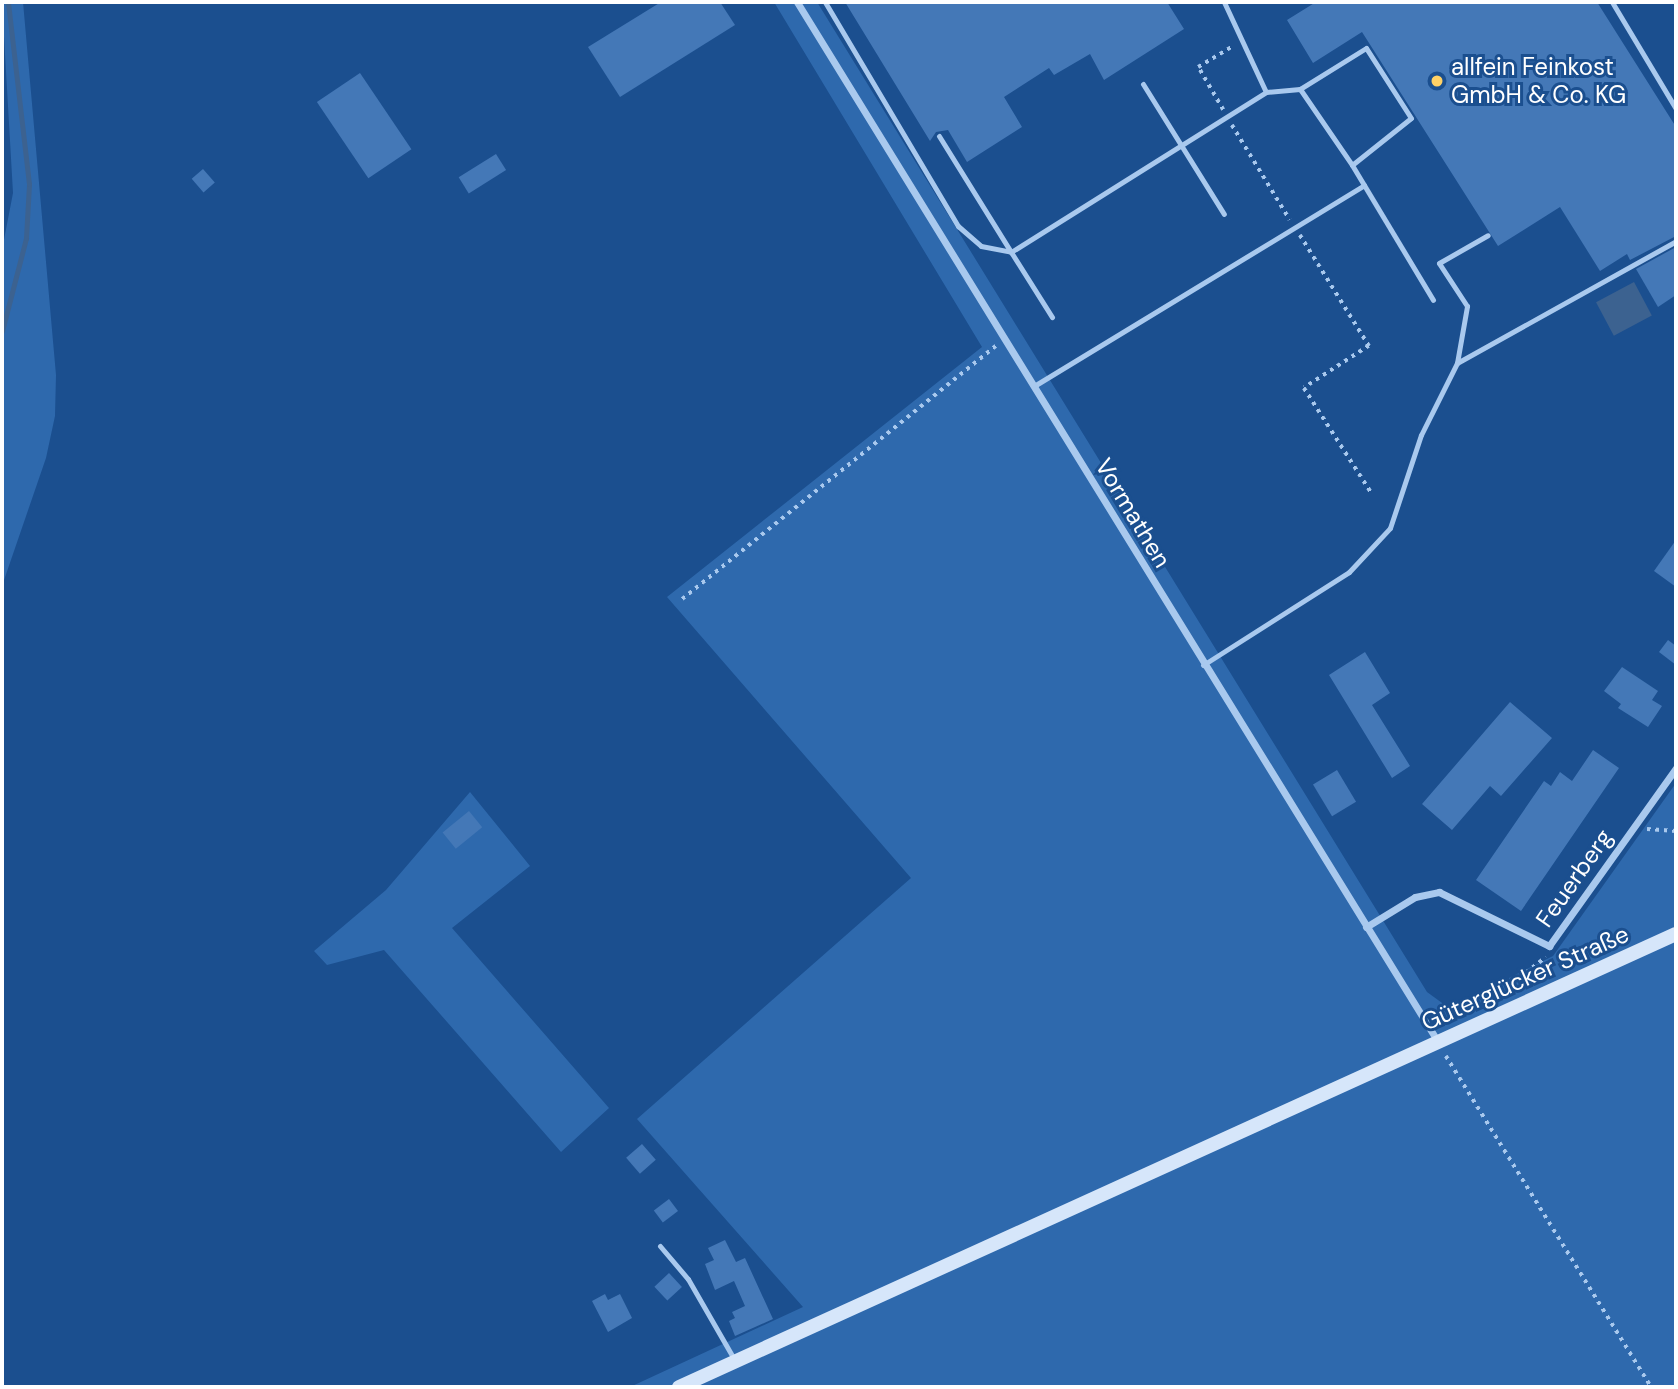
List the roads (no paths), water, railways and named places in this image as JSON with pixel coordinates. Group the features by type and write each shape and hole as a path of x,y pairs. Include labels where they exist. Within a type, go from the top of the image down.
{"street":[{"name":"Vormathen","path":"797,2 1438,1043"},
{"name":"Feuerberg","path":"1366,927 1415,897 1439,892 1549,946 1676,768"},
{"name":"Güterglücker Straße","path":"736,1362 1676,934"},
{"path":"679,1387 736,1362"}],"lane":[{"path":"825,2 958,226 981,246 1011,251 1266,92 1300,89 1366,48 1411,118 1352,164"},
{"path":"1224,2 1266,92"},
{"path":"1612,2 1676,108"},
{"path":"1143,84 1224,214"},
{"path":"1300,89 1352,164 1433,300"},
{"path":"939,135 1052,317"},
{"path":"1034,386 1364,185"},
{"path":"1203,665 1349,572 1390,528 1420,435 1457,363 1467,306 1439,263 1488,235"},
{"path":"1457,363 1676,241"},
{"path":"660,1245 688,1279 736,1362"}],"waterway":[{"path":"2,331 26,238 29,184 8,2"}],"place":[{"name":"allfein Feinkost GmbH & Co. KG","path":"1437,81"}]}
